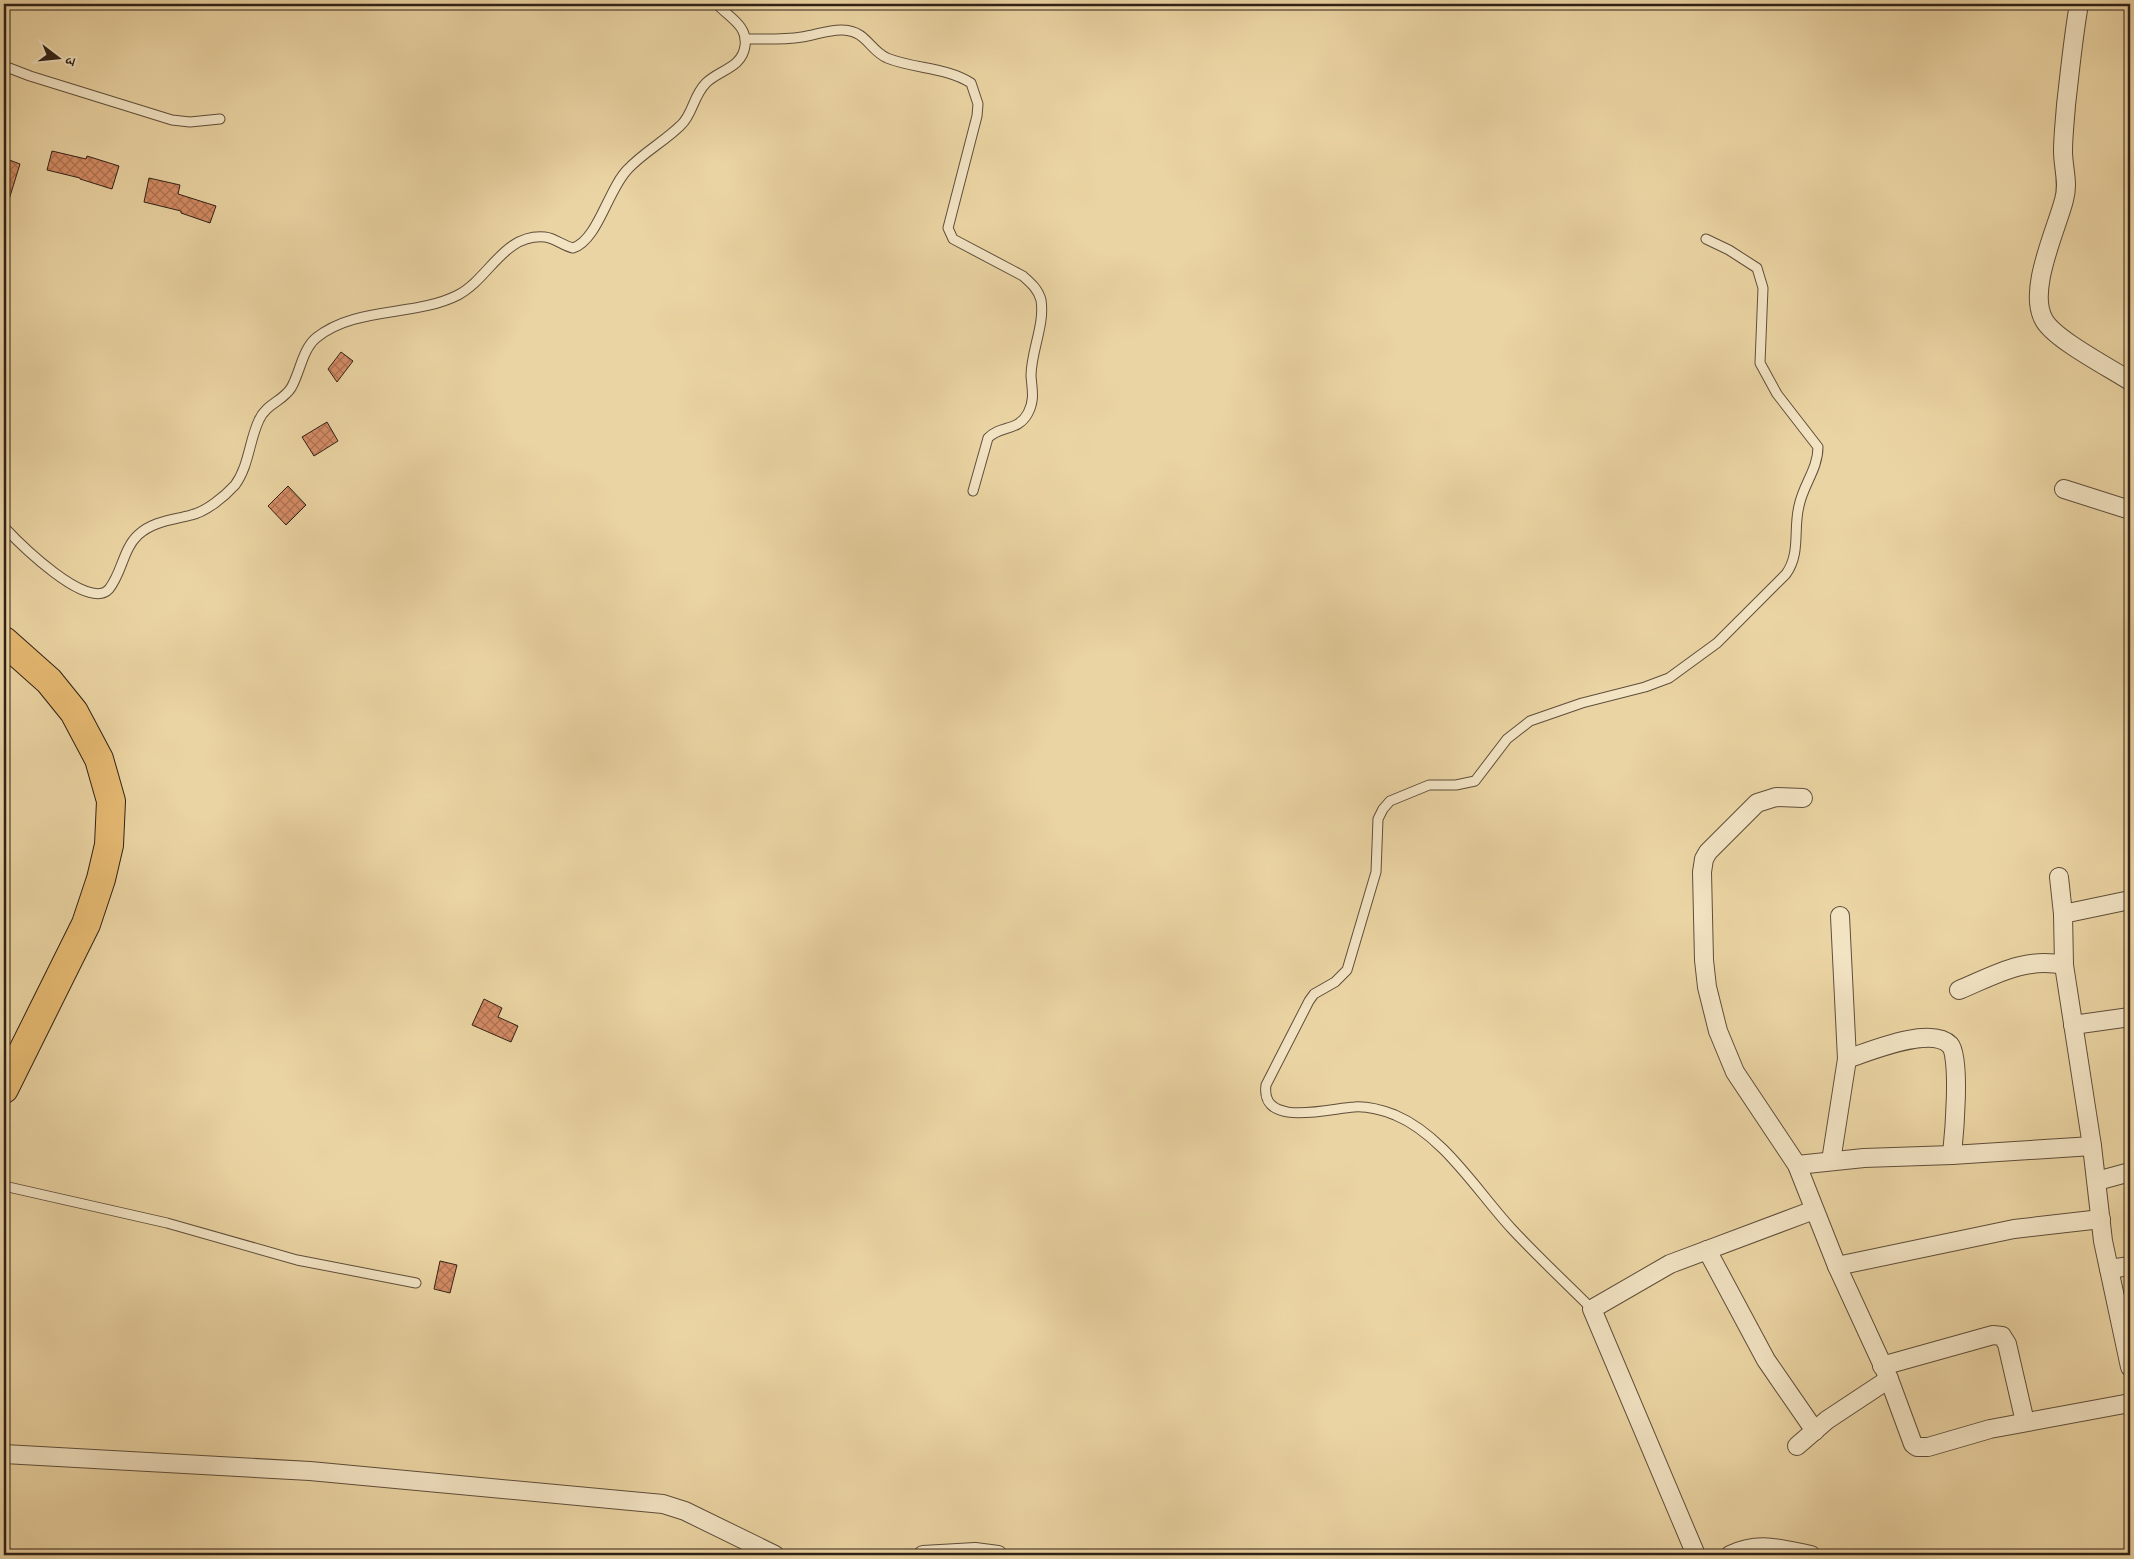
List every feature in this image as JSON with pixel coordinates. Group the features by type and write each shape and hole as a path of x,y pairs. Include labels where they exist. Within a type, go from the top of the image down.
{"highway":[{"path":"4,641 49,681 74,712 99,759 111,801 109,845 101,879 86,924 4,1089"}],"street":[{"path":"2079,4 2070,59 2063,151 2067,183 2065,198 2043,271 2039,290 2039,306 2044,321 2057,335 2130,381"},
{"path":"2064,489 2130,510"},
{"path":"1803,798 1776,797 1757,803 1708,852 1704,859 1702,872 1704,960 1707,987 1718,1032 1735,1072 1797,1165 1837,1266 1886,1373 1910,1439 1918,1447 1928,1447 1990,1428 2130,1403"},
{"path":"2059,877 2063,914 2064,965 2109,1269 2130,1367"},
{"path":"2063,914 2130,900"},
{"path":"1831,1161 1847,1059 1840,916"},
{"path":"1959,990 2013,966 2047,962 2064,965"},
{"path":"2073,1024 2130,1018"},
{"path":"1847,1059 1910,1038 1935,1038 1944,1040 1951,1045 1954,1053 1956,1094 1952,1155"},
{"path":"1797,1165 1831,1161 2092,1146"},
{"path":"2096,1181 2130,1172"},
{"path":"1696,1555 1592,1309 1670,1264 1814,1210"},
{"path":"1837,1266 2014,1229 2101,1219"},
{"path":"1707,1250 1766,1360 1815,1431"},
{"path":"2109,1269 2130,1266"},
{"path":"1797,1446 1886,1373 1993,1335 2002,1336 2007,1344 2025,1422"},
{"path":"4,1454 310,1471 663,1504 685,1511 775,1555"},
{"path":"1730,1555 1740,1550 1761,1546 1811,1555"},
{"path":"923,1555 975,1552 998,1555"}],"lane":[{"path":"4,527 19,543 79,589 96,595 103,593 112,584 129,548 139,534 165,520 199,512 227,493 236,484 245,466 259,420 271,404 290,390 307,350 314,339 326,330 354,320 445,301 472,286 503,252 530,238 538,236 552,238 573,248 582,243 598,222 620,177 640,158 681,126 688,117 698,92 714,76 729,69 739,61 744,53 745,39 740,26 717,4"},
{"path":"745,39 801,37 843,30 856,32 865,37 874,49 885,57 953,75 970,83 978,104 977,116 948,228 953,239 1028,280 1038,292 1041,302 1041,318 1032,365 1033,401 1028,413 1019,424 993,432 988,438 973,491"},
{"path":"4,66 30,76 172,120 190,122 220,119"},
{"path":"1592,1309 1512,1230 1445,1152 1406,1121 1384,1111 1367,1107 1297,1114 1281,1110 1272,1105 1267,1100 1265,1093 1266,1085 1303,1010 1314,994 1335,982 1347,970 1376,872 1378,819 1390,801 1429,786 1456,785 1475,780 1502,745 1530,720 1582,703 1645,687 1669,678 1717,643 1786,574 1791,566 1796,546 1798,506 1805,485 1815,468 1818,447 1777,394 1760,363 1763,288 1757,268 1729,250 1706,239"},
{"path":"4,1186 167,1223 297,1260 416,1283"}],"building":[{"path":"52,151 86,159 87,156 119,166 112,189 80,178 47,170"},
{"path":"4,158 20,164 7,206 4,206"},
{"path":"149,178 180,185 178,194 216,206 210,223 181,213 181,211 144,202"},
{"path":"341,352 353,361 337,382 328,369"},
{"path":"327,422 338,441 314,456 302,437"},
{"path":"288,486 306,505 286,525 268,506"},
{"path":"484,999 502,1008 498,1017 518,1026 511,1042 472,1025"},
{"path":"440,1261 457,1265 450,1293 434,1289"}]}
